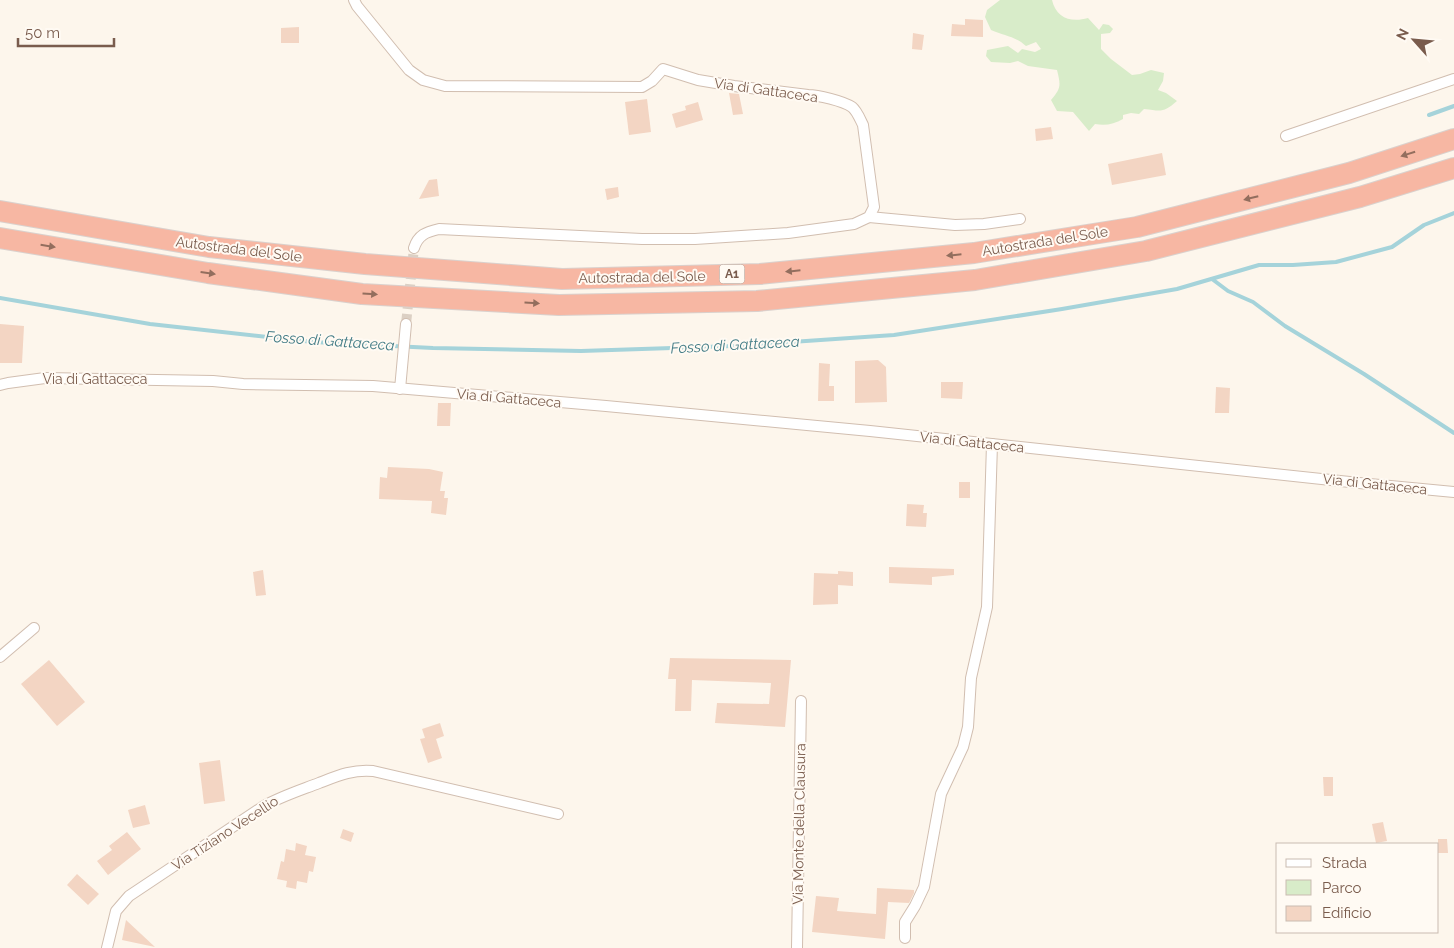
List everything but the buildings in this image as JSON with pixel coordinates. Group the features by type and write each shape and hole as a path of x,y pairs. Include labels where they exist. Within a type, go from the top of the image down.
{"highway":[{"name":"Autostrada del Sole","path":"0,211 209,247 365,264 562,279 760,274 974,253 1137,227 1349,173 1454,139"},
{"name":"Autostrada del Sole","path":"0,238 208,273 362,294 559,305 756,301 975,280 1146,251 1360,197 1454,168"}],"street":[{"name":"Via di Gattaceca","path":"354,0 409,70 423,80 445,86 642,87 652,81 662,69 698,80 818,95 852,107 863,125 874,207 869,217"},
{"path":"1286,136 1454,79"},
{"path":"414,248 422,234 439,229 642,239 695,239 788,233 854,224 869,217 955,225 984,224 1020,219"},
{"path":"400,389 406,324"},
{"name":"Via di Gattaceca","path":"0,385 45,378 373,386 616,406 1454,492"},
{"path":"906,938 905,922 924,887 941,794 963,747 968,726 971,678 987,607 992,444"},
{"path":"0,657 34,628"},
{"name":"Via Monte della Clausura","path":"797,948 801,701"},
{"name":"Via Tiziano Vecellio","path":"107,948 116,911 129,896 264,806 288,794 344,774 362,770 373,771 558,814"}],"green space":[{"path":"1000,0 1052,0 1057,11 1065,18 1076,20 1088,18 1099,30 1103,24 1109,25 1113,29 1110,33 1101,34 1101,49 1132,75 1151,70 1164,73 1163,81 1158,90 1177,101 1162,110 1144,109 1139,114 1123,115 1123,119 1113,123 1095,124 1089,131 1073,112 1057,111 1051,100 1059,86 1057,70 1028,66 1018,61 1010,63 991,62 986,56 987,50 1008,46 1018,53 1022,49 1035,52 1041,49 1036,42 1026,46 1014,38 991,30 985,17 987,10"}],"waterway":[{"path":"1429,115 1454,106"},
{"name":"Fosso di Gattaceca","path":"0,298 150,324 313,342 433,348 581,351 733,346 894,335 1177,289 1259,265 1336,262 1392,247 1424,225 1454,213"},
{"path":"1212,279 1228,291 1253,302 1285,326 1364,374 1454,433"}],"tunnel":[{"path":"406,324 414,248"}]}
